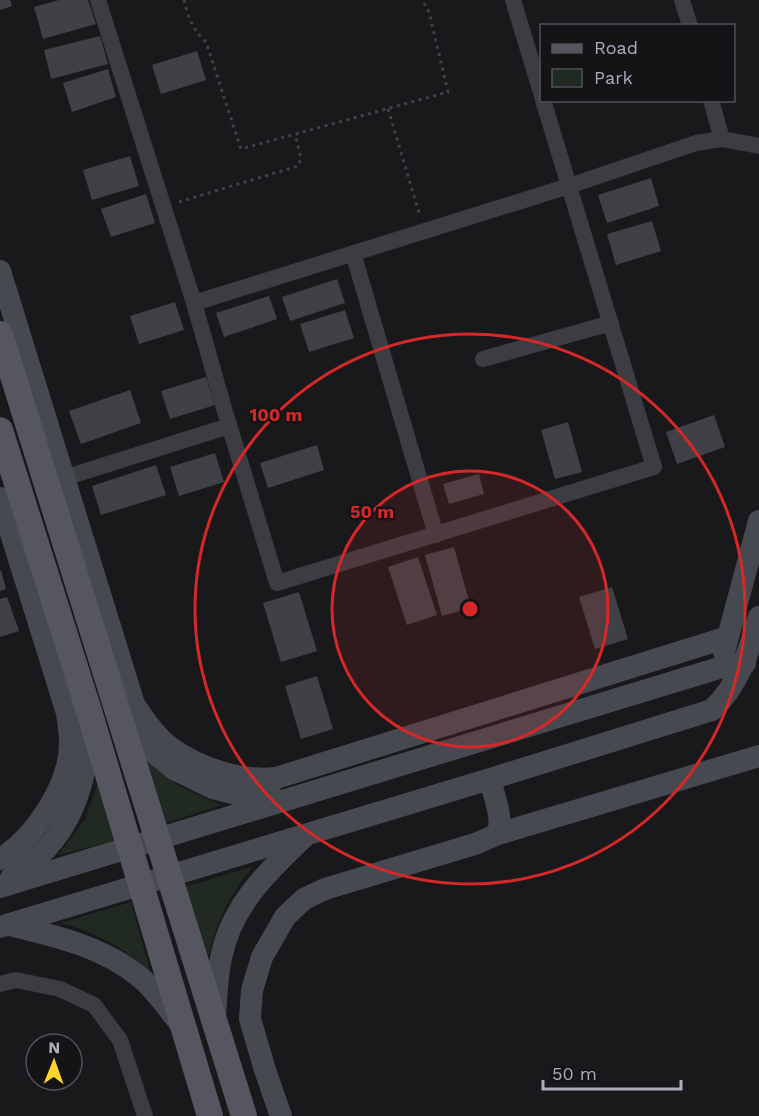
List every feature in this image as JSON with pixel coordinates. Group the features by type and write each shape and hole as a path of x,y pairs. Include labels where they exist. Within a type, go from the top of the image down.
{"main road":[{"path":"0,334 244,1116"},
{"path":"0,430 89,711 210,1116"}],"street":[{"path":"98,0 194,303 277,583 654,467 544,102"},
{"path":"513,0 540,89"},
{"path":"682,0 689,24"},
{"path":"712,102 722,140"},
{"path":"194,303 569,186 696,143 722,140 759,146"},
{"path":"353,253 436,535"},
{"path":"0,271 134,704 148,725 169,747 208,768 242,778 258,780 276,777 728,638"},
{"path":"483,359 611,323"},
{"path":"64,478 229,426"},
{"path":"0,498 67,713 70,742 67,766 44,816 13,851 0,860"},
{"path":"719,668 759,521"},
{"path":"4,925 712,710 725,697 745,663 759,617"},
{"path":"0,886 130,849 719,668 745,663"},
{"path":"0,886 27,868 53,843 73,810 84,778 88,753 89,711"},
{"path":"122,727 174,769 213,788 248,797 294,798"},
{"path":"281,1116 250,1019 252,990 262,957 285,917 304,899 325,889 475,844 498,834 759,756"},
{"path":"490,779 500,818 501,826 498,834"},
{"path":"214,1018 221,958 235,916 270,869 307,834"},
{"path":"4,925 67,939 119,963 142,979 184,1028"},
{"path":"0,984 16,980 60,988 94,1005 120,1040 145,1116"}],"path":[{"path":"184,0 198,35 206,42 241,149 448,92 429,12 422,0"},
{"path":"388,109 424,231"},
{"path":"163,207 298,166 301,158 295,134"}],"green space":[{"path":"146,760 177,785 221,805 166,823"},
{"path":"98,783 114,841 58,855 85,820"},
{"path":"252,867 224,910 208,959 185,887"},
{"path":"131,902 150,971 108,942 86,931 61,923"}],"building":[{"path":"0,0 10,0 12,6 0,10"},
{"path":"59,0 88,0 96,24 43,39 34,7"},
{"path":"100,36 108,64 51,79 44,50"},
{"path":"197,51 206,80 161,94 152,65"},
{"path":"108,69 116,97 72,112 63,83"},
{"path":"130,156 139,186 92,200 83,170"},
{"path":"651,178 659,206 607,223 598,195"},
{"path":"146,194 155,223 111,237 101,209"},
{"path":"652,221 661,251 616,265 607,234"},
{"path":"337,279 345,303 290,321 282,297"},
{"path":"269,296 277,319 224,337 216,313"},
{"path":"175,302 184,330 139,344 130,316"},
{"path":"345,310 354,338 309,352 300,324"},
{"path":"206,377 215,405 170,419 161,391"},
{"path":"130,390 141,423 81,444 69,411"},
{"path":"714,415 725,447 677,464 666,432"},
{"path":"568,422 582,472 555,479 541,430"},
{"path":"317,445 324,470 268,488 260,463"},
{"path":"215,453 224,482 179,496 170,467"},
{"path":"156,465 166,495 101,515 92,486"},
{"path":"479,474 484,494 449,504 443,484"},
{"path":"454,547 471,608 442,616 425,555"},
{"path":"418,557 437,615 407,625 388,567"},
{"path":"0,571 6,589 0,591"},
{"path":"612,587 628,639 595,649 579,597"},
{"path":"299,592 317,651 281,662 263,603"},
{"path":"7,597 19,631 0,637 0,599"},
{"path":"317,676 333,729 301,739 285,686"}]}
